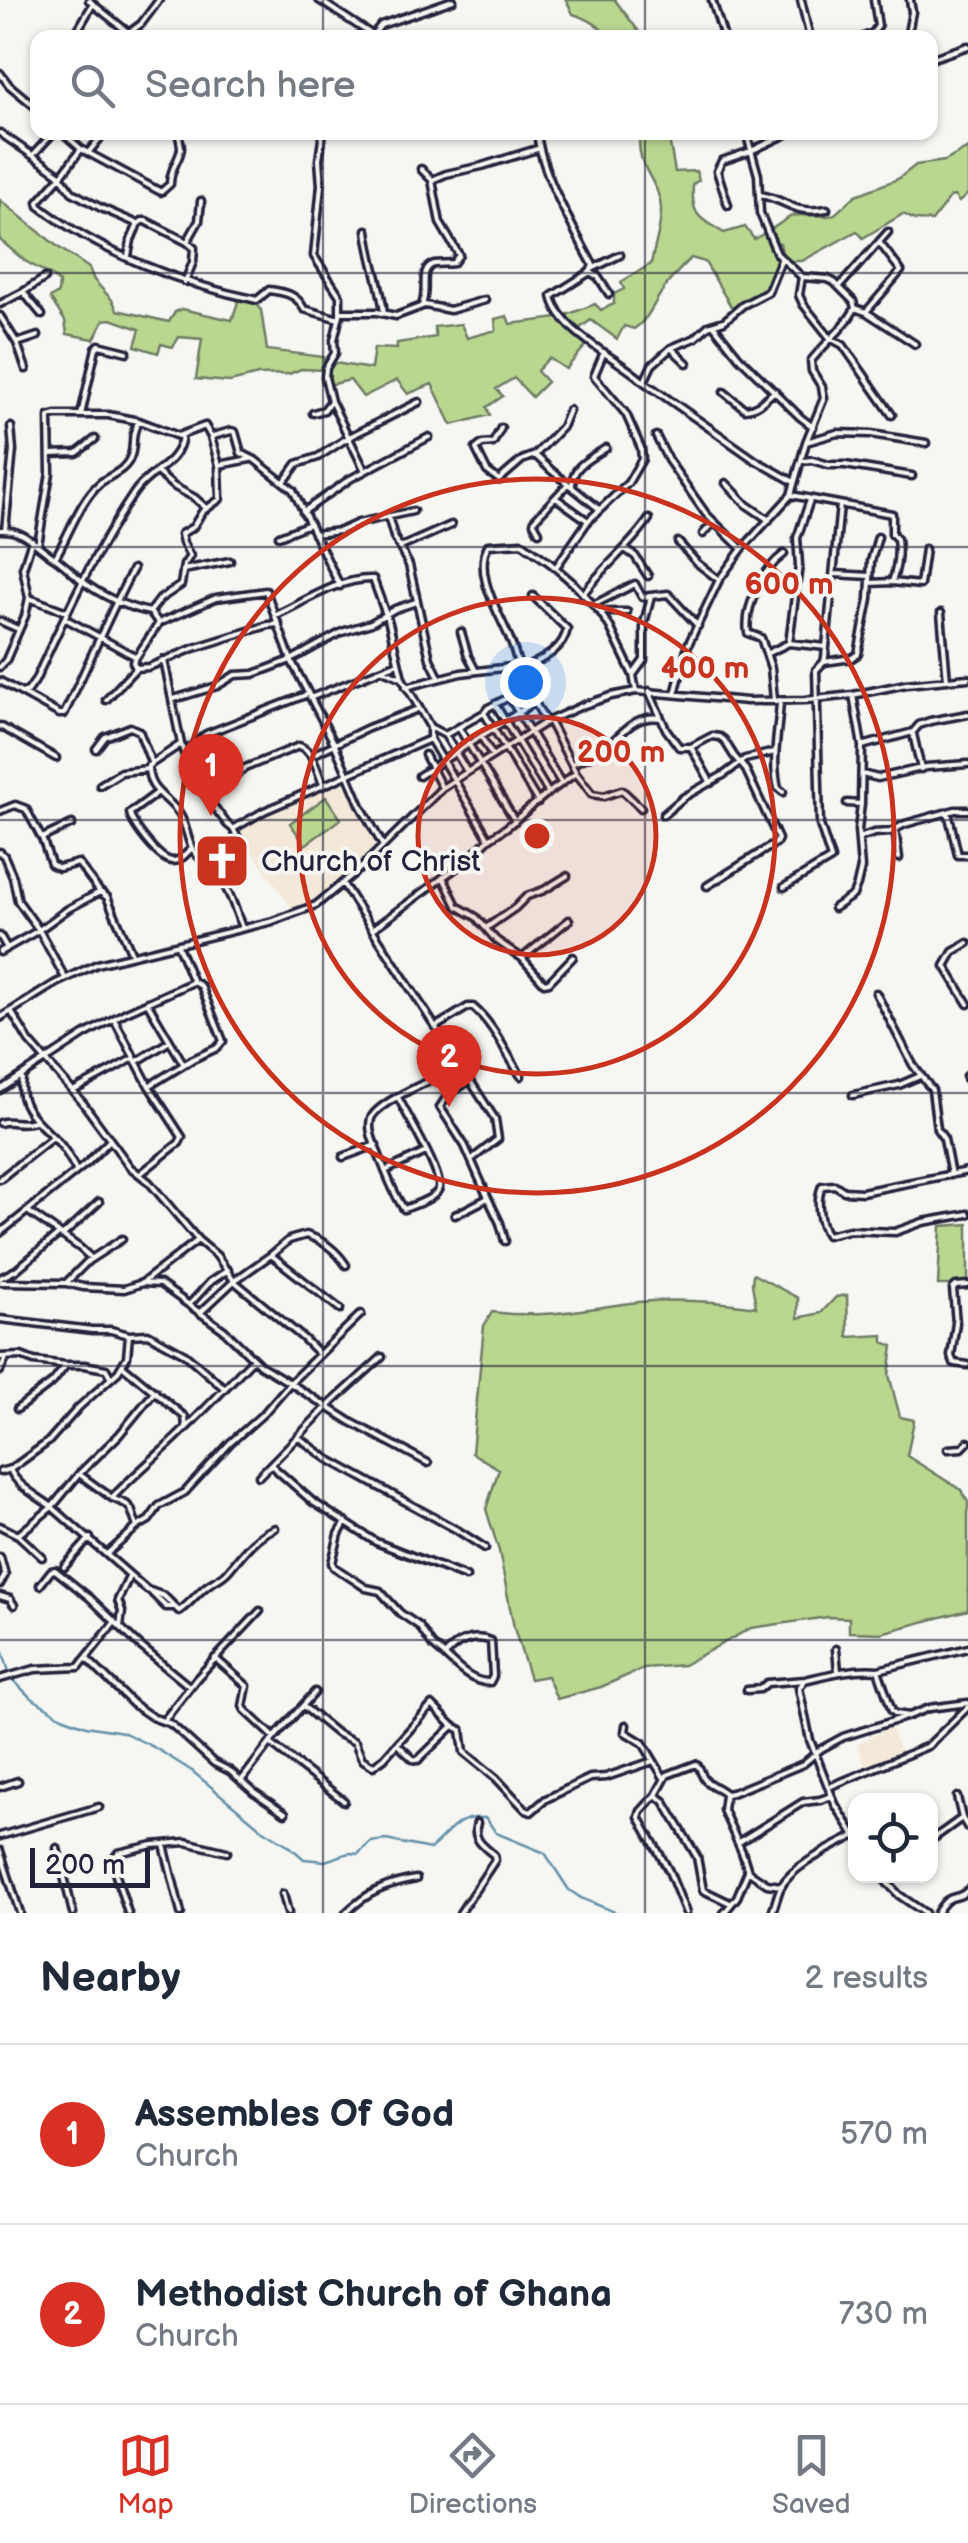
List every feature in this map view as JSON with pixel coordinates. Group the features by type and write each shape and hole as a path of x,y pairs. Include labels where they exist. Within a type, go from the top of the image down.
{"street":[{"path":"134,30 158,0"},
{"path":"319,0 366,30"},
{"path":"379,30 382,25 453,0"},
{"path":"712,0 721,30"},
{"path":"801,0 808,30"},
{"path":"874,0 878,26 875,30"},
{"path":"909,30 910,0"},
{"path":"76,30 91,2 122,30"},
{"path":"938,57 968,46"},
{"path":"0,73 30,102"},
{"path":"0,133 62,176 72,192 138,224"},
{"path":"32,155 46,140"},
{"path":"71,140 161,192 170,184 170,171 181,148 180,140"},
{"path":"88,152 98,140"},
{"path":"322,140 314,256 340,294 335,353 324,372 331,401 365,471"},
{"path":"537,140 545,169 593,265 591,270"},
{"path":"675,694 688,645 719,580 791,495 824,393 812,371 812,361 850,320 855,308 853,301 828,279 802,277 781,260 760,213 749,140"},
{"path":"728,205 718,166 774,140"},
{"path":"81,149 62,176 39,198 39,206 62,224 185,282 257,300 269,290 291,294 304,309 339,316 401,316 422,305 450,310 485,300"},
{"path":"432,180 538,149"},
{"path":"421,168 432,180 440,222 459,255 453,263 432,264 427,269 427,292 422,305"},
{"path":"760,195 809,212 827,209"},
{"path":"187,242 199,221 201,201"},
{"path":"128,256 132,237 142,220 194,248 185,282"},
{"path":"367,230 370,254 382,288 384,313"},
{"path":"839,287 888,232"},
{"path":"866,312 901,272 879,242"},
{"path":"620,256 591,270 552,298 576,333 756,460 794,482"},
{"path":"644,382 652,366 672,348 768,292 781,260"},
{"path":"591,270 609,294"},
{"path":"802,277 799,295 803,304 830,338 839,340 892,415"},
{"path":"0,304 45,278"},
{"path":"23,292 42,315"},
{"path":"855,308 914,344"},
{"path":"0,316 17,343 26,369"},
{"path":"714,324 739,356 812,426"},
{"path":"17,343 38,336"},
{"path":"81,414 96,348 126,352"},
{"path":"672,348 687,363"},
{"path":"556,567 588,521 628,484 643,454 626,414 594,376 604,352"},
{"path":"724,392 748,409 775,391"},
{"path":"314,413 324,410 331,401"},
{"path":"284,482 297,464 318,458 419,402"},
{"path":"500,428 493,442 476,448 483,466 502,479 522,460 536,454 562,426 568,410"},
{"path":"38,546 49,480 50,417 108,415 139,420 175,435 204,426 219,465 221,496 206,508 195,526 182,534 190,553 179,588 160,599 150,612"},
{"path":"55,558 87,496 130,459 132,433 139,420"},
{"path":"10,427 13,450 3,530 17,531 82,581 134,609 150,612 159,623"},
{"path":"211,436 232,431 240,451 293,490 340,586"},
{"path":"806,442 838,433 926,443"},
{"path":"22,692 35,681 82,581 138,487 173,460 182,435"},
{"path":"304,512 350,479 429,436"},
{"path":"656,436 673,468 714,523 742,549"},
{"path":"50,454 77,453 95,439"},
{"path":"539,532 535,519 570,485 581,464 606,448"},
{"path":"536,454 599,509"},
{"path":"219,465 250,459"},
{"path":"802,461 912,476"},
{"path":"158,472 206,508"},
{"path":"726,483 769,520"},
{"path":"791,495 892,514 892,534 898,539 892,582"},
{"path":"556,498 588,521"},
{"path":"789,643 800,565 796,538 810,500"},
{"path":"824,662 840,504"},
{"path":"314,534 414,511"},
{"path":"388,516 409,565 432,664 439,677"},
{"path":"582,594 650,519"},
{"path":"703,534 714,523"},
{"path":"279,536 308,524"},
{"path":"401,547 451,525"},
{"path":"784,888 831,860 820,825 816,670 824,662 858,654 878,537"},
{"path":"0,667 25,616 29,598 23,568 32,540"},
{"path":"636,691 610,626 556,567 520,542 486,546 484,574 488,591 535,702 576,773 594,796 622,790 641,808"},
{"path":"678,542 719,580"},
{"path":"625,549 635,556 648,576"},
{"path":"870,583 920,585 926,549"},
{"path":"783,792 775,776 777,700 771,668 761,638 748,632 747,618 769,570 784,554"},
{"path":"183,570 230,561"},
{"path":"0,681 64,714 133,569"},
{"path":"835,574 871,576"},
{"path":"277,615 340,586 373,579 406,687 430,727 445,735 467,772"},
{"path":"592,604 634,584 641,596 668,594 698,626"},
{"path":"136,668 136,657 159,623 216,598 262,590 268,593 290,660 382,846"},
{"path":"406,687 476,670 520,669 559,648 568,631 533,596"},
{"path":"633,676 644,660 644,622 650,597"},
{"path":"29,598 136,657"},
{"path":"174,700 217,686 235,675 254,674 290,660 342,632 371,624 416,602"},
{"path":"600,612 627,612"},
{"path":"941,612 946,680"},
{"path":"0,621 18,629"},
{"path":"106,700 136,668 278,624"},
{"path":"461,632 476,670"},
{"path":"767,654 789,643 826,646"},
{"path":"164,660 184,753 199,786 233,829 245,856 219,876"},
{"path":"184,753 206,734 398,663"},
{"path":"379,670 402,678"},
{"path":"0,1018 96,964 242,928 304,910 325,899 442,788 548,722 597,700 636,691 747,701 817,699 968,678"},
{"path":"648,691 677,746 692,747 720,736 759,796 778,841 707,886"},
{"path":"834,908 856,891 861,868 862,746 853,695"},
{"path":"445,735 508,698 561,783"},
{"path":"419,776 535,702"},
{"path":"496,704 548,792"},
{"path":"311,755 418,709"},
{"path":"484,713 538,802"},
{"path":"862,746 913,732 924,723 968,714"},
{"path":"572,764 605,747 627,726 661,718"},
{"path":"0,726 56,758"},
{"path":"96,749 104,737 130,727 139,730 151,762"},
{"path":"430,727 430,739 488,838"},
{"path":"459,728 516,821"},
{"path":"913,732 921,768"},
{"path":"481,736 492,755"},
{"path":"233,829 323,784 430,739"},
{"path":"182,744 151,762 148,768 157,793 179,812 192,848 219,876 242,928"},
{"path":"206,795 245,768 302,746 311,755 323,784"},
{"path":"692,747 710,783"},
{"path":"663,814 740,762 774,752"},
{"path":"425,754 442,788"},
{"path":"862,774 878,778 921,768 968,764"},
{"path":"100,785 121,772 148,768"},
{"path":"374,928 468,860 488,838 576,773"},
{"path":"157,793 130,813 134,825 170,860 179,860 192,848"},
{"path":"847,803 862,804"},
{"path":"0,811 16,805 26,809 54,867 78,862 107,897 132,954"},
{"path":"859,838 888,833 955,810 968,810"},
{"path":"948,812 958,854 968,855"},
{"path":"42,838 72,824"},
{"path":"895,828 899,858"},
{"path":"0,852 18,900 65,978"},
{"path":"486,928 526,896 566,876"},
{"path":"442,877 457,906 476,917 496,940 522,958 546,983 573,957"},
{"path":"343,884 496,1118 496,1142 472,1159"},
{"path":"0,952 100,892"},
{"path":"522,958 569,920"},
{"path":"0,936 6,948"},
{"path":"968,943 953,952 944,966 968,1004"},
{"path":"149,1086 223,1041 201,986 193,982 178,946"},
{"path":"0,1090 114,1019 193,982"},
{"path":"876,993 920,1076 932,1090 937,1129 944,1140 950,1175"},
{"path":"147,1002 184,1064"},
{"path":"436,1028 473,1007 490,1022 521,1076"},
{"path":"11,1012 130,1167 149,1182 198,1240 222,1261 234,1281 319,1354"},
{"path":"114,1019 149,1086 182,1137 140,1174"},
{"path":"73,1090 170,1041"},
{"path":"398,1098 439,1184 433,1196 402,1208 370,1129 372,1117 377,1110 398,1098 453,1070 460,1064"},
{"path":"451,1092 453,1070"},
{"path":"20,1089 23,1076"},
{"path":"853,1094 900,1085 920,1076"},
{"path":"470,1080 451,1092 440,1110 472,1159 505,1241"},
{"path":"12,1084 20,1089 34,1121 64,1148 76,1170"},
{"path":"0,1123 22,1125 34,1121"},
{"path":"0,1180 53,1137"},
{"path":"0,1233 110,1140"},
{"path":"342,1157 376,1145"},
{"path":"386,1171 426,1152"},
{"path":"968,1172 862,1192 844,1191 835,1185 822,1186 819,1192 827,1235 866,1229 895,1232 926,1221 968,1214"},
{"path":"455,1216 488,1198"},
{"path":"0,1280 99,1202"},
{"path":"29,1212 91,1258"},
{"path":"200,1312 288,1240 306,1235 330,1246 346,1265"},
{"path":"66,1283 91,1258 122,1239"},
{"path":"0,1280 124,1289 142,1283 198,1240"},
{"path":"270,1255 340,1309"},
{"path":"220,1274 222,1261"},
{"path":"190,1305 228,1270"},
{"path":"142,1283 160,1284 290,1384 428,1463"},
{"path":"968,1285 952,1289 956,1328 951,1356 954,1363 968,1365"},
{"path":"108,1553 149,1520 159,1506 185,1492 361,1314"},
{"path":"0,1319 129,1335 146,1333 184,1354 224,1388"},
{"path":"0,1472 48,1442 111,1378 128,1353 129,1335"},
{"path":"0,1371 3,1357 21,1356 66,1366 104,1368 111,1378"},
{"path":"260,1476 382,1357"},
{"path":"112,1498 253,1359"},
{"path":"18,1409 66,1366"},
{"path":"122,1366 185,1417 195,1419"},
{"path":"18,1535 52,1507 78,1474 120,1436 155,1391"},
{"path":"185,1417 186,1426"},
{"path":"298,1437 320,1455 484,1548"},
{"path":"948,1449 962,1448 968,1442"},
{"path":"271,1465 301,1493 376,1542 466,1577"},
{"path":"10,1469 20,1483 130,1575 182,1611 204,1587 228,1571 252,1542 274,1528"},
{"path":"78,1474 126,1504 138,1527"},
{"path":"346,1522 339,1534 334,1566 366,1588 380,1592 419,1626 432,1645 445,1656 474,1680 486,1684 493,1676 492,1641 482,1637 469,1639 445,1656"},
{"path":"0,1526 18,1535 42,1557"},
{"path":"64,1566 90,1538"},
{"path":"0,1557 5,1574 0,1584"},
{"path":"40,1585 55,1570 190,1686"},
{"path":"120,1627 120,1593 130,1575"},
{"path":"0,1596 10,1598 14,1604"},
{"path":"164,1719 260,1611"},
{"path":"0,1679 35,1669 79,1667 114,1622"},
{"path":"747,1690 760,1689 766,1683 805,1680 856,1668 878,1670 968,1648"},
{"path":"836,1649 838,1671"},
{"path":"86,1658 133,1704 152,1717 164,1719 214,1763 230,1770 285,1813"},
{"path":"215,1658 246,1686 245,1710 272,1740 344,1801"},
{"path":"878,1670 892,1710 909,1716"},
{"path":"793,1680 799,1688 806,1728 828,1787 848,1824"},
{"path":"799,1688 805,1680"},
{"path":"242,1780 315,1692"},
{"path":"303,1706 336,1733 356,1742 368,1765 376,1764 397,1744 430,1705 462,1734 466,1755 531,1812 546,1799 590,1778 606,1777 654,1761"},
{"path":"781,1886 767,1884 748,1871 724,1810 726,1794 788,1771 843,1737 929,1708 968,1705"},
{"path":"828,1787 928,1746 968,1705"},
{"path":"626,1724 625,1732 644,1742 664,1778"},
{"path":"397,1744 418,1760 453,1726"},
{"path":"686,1913 669,1871 639,1817 640,1811 671,1772 696,1764 707,1782 726,1794"},
{"path":"0,1787 18,1781"},
{"path":"656,1795 664,1801 697,1857 704,1890 730,1903"},
{"path":"738,1842 803,1802 832,1796"},
{"path":"957,1797 968,1828"},
{"path":"0,1836 99,1807"},
{"path":"938,1835 962,1818"},
{"path":"460,1913 496,1860 476,1837 477,1823"},
{"path":"772,1913 787,1878 848,1840"},
{"path":"128,1913 114,1856 136,1848 190,1842 228,1852"},
{"path":"164,1845 181,1913"},
{"path":"57,1848 73,1913"},
{"path":"0,1851 20,1913"},
{"path":"724,1913 748,1871"},
{"path":"346,1913 364,1896 416,1878"},
{"path":"888,1884 925,1913"},
{"path":"937,1913 950,1896 960,1896 968,1890"},
{"path":"283,1894 288,1913"}],"shaded area":[{"path":"335,782 349,788 380,843 323,896 293,910 237,829"},
{"path":"890,1727 902,1755 866,1768 857,1744"}],"green space":[{"path":"566,0 615,0 638,30 602,30 573,14"},
{"path":"639,140 669,140 675,172 696,171 699,180 693,184 693,203 698,215 724,233 745,227 754,239 767,232 780,262 766,290 733,310 705,262 691,258 643,321 634,329 624,326 617,339 591,320 577,330 564,316 595,304 601,310 614,304 614,294 624,289 621,282 651,264 659,229 660,198"},
{"path":"968,148 968,194 959,202 950,197 932,221 915,220 903,214 863,238 857,231 802,261 784,261 780,243 775,242 770,230 793,215 835,214 856,195 898,179 916,165 945,161"},
{"path":"0,200 89,268 117,310 169,322 182,309 232,320 239,299 257,304 267,350 324,357 324,370 301,369 230,382 196,379 202,339 179,337 173,347 161,344 158,353 135,346 140,329 111,319 104,320 94,339 67,334 65,321 50,298 58,293 59,283 0,240"},
{"path":"507,316 510,324 558,318 588,343 566,369 549,358 537,371 547,382 532,397 514,378 496,389 503,396 487,407 490,415 452,425 432,384 408,394 397,380 363,397 350,380 330,385 329,362 371,369 374,348 397,349 397,343 436,337 434,327 461,324 467,338 496,330 495,319"},
{"path":"326,797 341,819 305,845 290,823"},
{"path":"968,1224 968,1285 938,1285 941,1226"},
{"path":"753,1274 798,1298 798,1318 821,1313 836,1297 847,1295 848,1337 883,1335 883,1342 893,1346 889,1375 900,1417 914,1420 907,1456 961,1490 968,1502 968,1610 881,1633 849,1632 849,1618 828,1617 751,1628 683,1665 644,1668 601,1687 557,1699 547,1676 530,1679 514,1628 499,1551 486,1509 499,1469 472,1453 484,1326 492,1312 545,1314 662,1301 756,1307"}],"waterway":[{"path":"0,1643 10,1675"},
{"path":"12,1679 30,1697 62,1717 86,1726 123,1732 157,1749 192,1771 304,1859 325,1861 358,1854 371,1842 386,1840 430,1849 461,1822 486,1818 496,1833 545,1853 569,1890 617,1913"}],"place":[{"name":"Assembles Of God","path":"211,816"},
{"name":"Church of Christ","path":"222,861"},
{"name":"Methodist Church of Ghana","path":"449,1107"}]}
